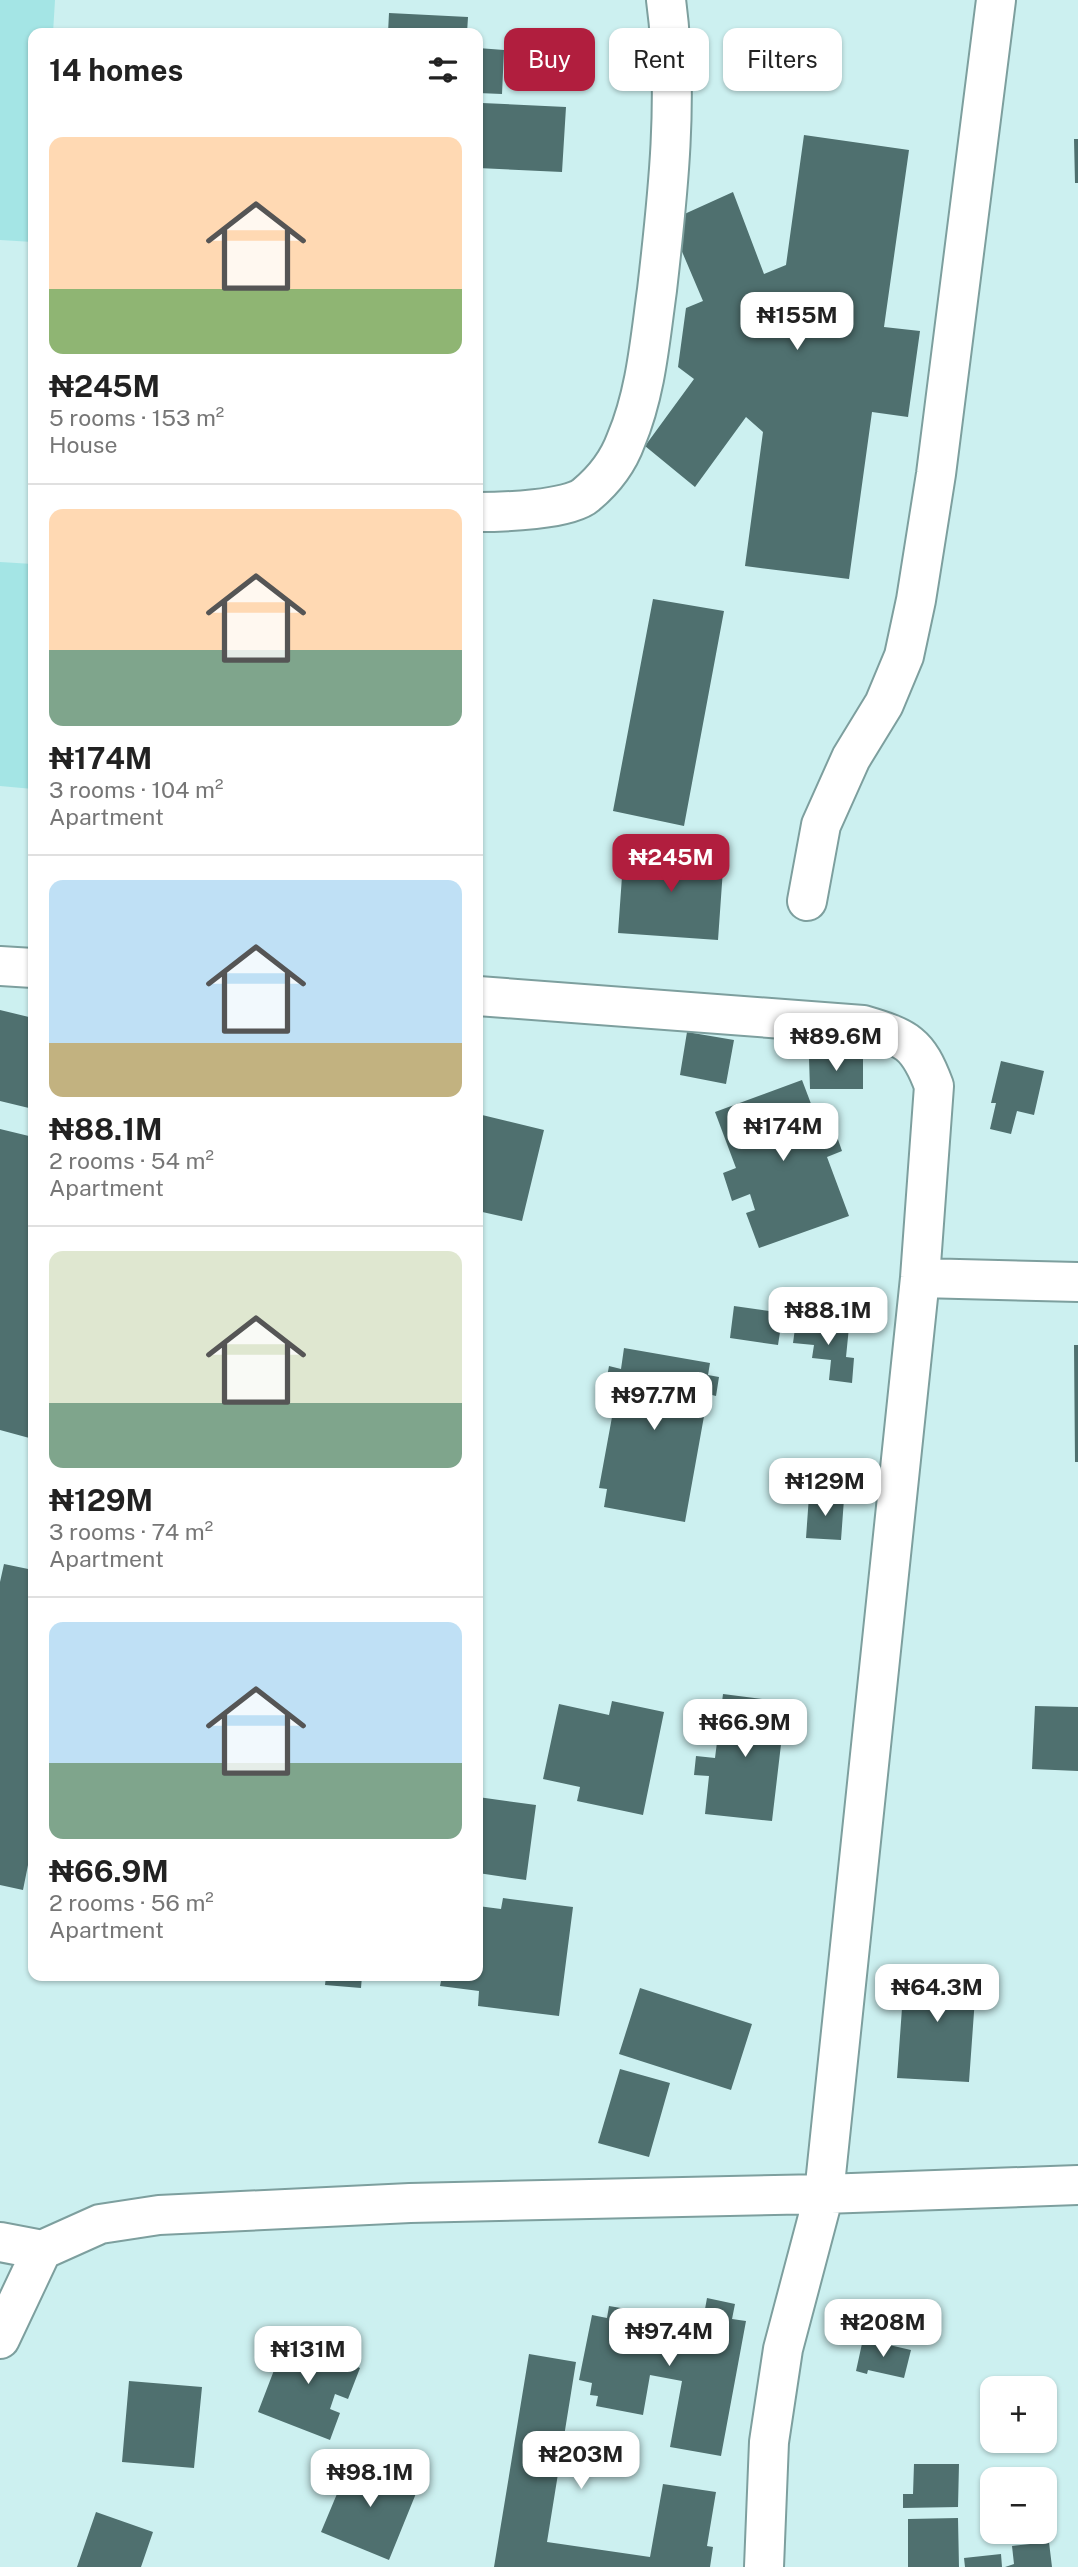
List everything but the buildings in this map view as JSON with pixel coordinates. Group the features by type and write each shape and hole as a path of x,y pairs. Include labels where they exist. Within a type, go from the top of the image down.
{"street":[{"path":"483,512 509,512 554,506 584,498 612,469 627,439 647,366 665,219 673,51 666,0"},
{"path":"807,901 821,825 851,758 884,704 904,656 914,611 936,474 996,0"},
{"path":"0,966 28,968"},
{"path":"483,996 863,1025 899,1035 923,1058 934,1086 920,1278 824,2194 783,2348 769,2442 764,2567"},
{"path":"920,1278 1078,1282"},
{"path":"0,2242 42,2250 100,2224 159,2215 410,2203 824,2194 1078,2185"},
{"path":"0,2339 42,2250"}],"shaded area":[{"path":"0,0 55,0 53,28 28,28 28,242 0,240"},
{"path":"0,562 28,564 28,789 0,786"}]}
